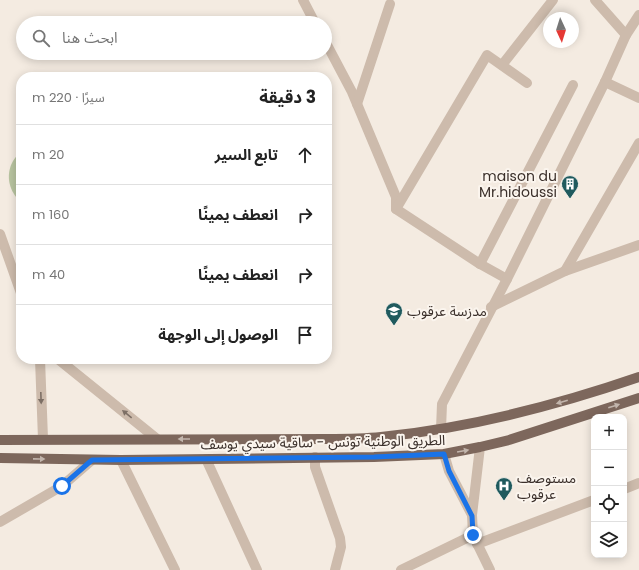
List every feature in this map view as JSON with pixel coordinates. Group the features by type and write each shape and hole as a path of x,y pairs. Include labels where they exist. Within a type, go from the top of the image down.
{"main road":[{"name":"الطريق الوطنية تونس - ساقية سيدي يوسف","path":"0,440 379,438 441,429 509,416 599,391 639,377"},
{"name":"الطريق الوطنية تونس - ساقية سيدي يوسف","path":"0,458 121,460 374,457 444,454 480,448 509,440 639,398"},
{"path":"282,439 282,458"}],"street":[{"path":"303,0 311,16"},
{"path":"502,65 553,0"},
{"path":"595,0 626,35"},
{"path":"357,104 390,1"},
{"path":"441,429 442,404 605,82 626,35 639,14"},
{"path":"332,55 357,104 396,197 396,209"},
{"path":"396,209 487,55 527,82"},
{"path":"605,82 639,98"},
{"path":"480,264 574,85"},
{"path":"565,272 639,143"},
{"path":"396,209 480,264 506,279"},
{"path":"0,234 16,279"},
{"path":"491,307 565,272 639,245"},
{"path":"40,364 43,439"},
{"path":"64,364 157,439"},
{"path":"480,448 472,516 475,539 490,570"},
{"path":"444,454 449,471 472,516"},
{"path":"315,457 315,466 340,538 341,547 335,570"},
{"path":"206,459 257,570"},
{"path":"0,522 62,486 92,460"},
{"path":"121,460 175,570"},
{"path":"627,488 639,483"},
{"path":"401,570 475,539 591,501"}],"green space":[{"path":"16,157 16,196 11,188 9,177 9,172"}],"place":[{"name":"maison du Mr.hidoussi","path":"570,199"},
{"name":"مدزسة عرقوب","path":"394,326"},
{"name":"مستوصف عرقوب","path":"504,501"}],"route":[{"path":"62,486 92,460 374,457 444,454 449,471 472,516 473,535"}]}
